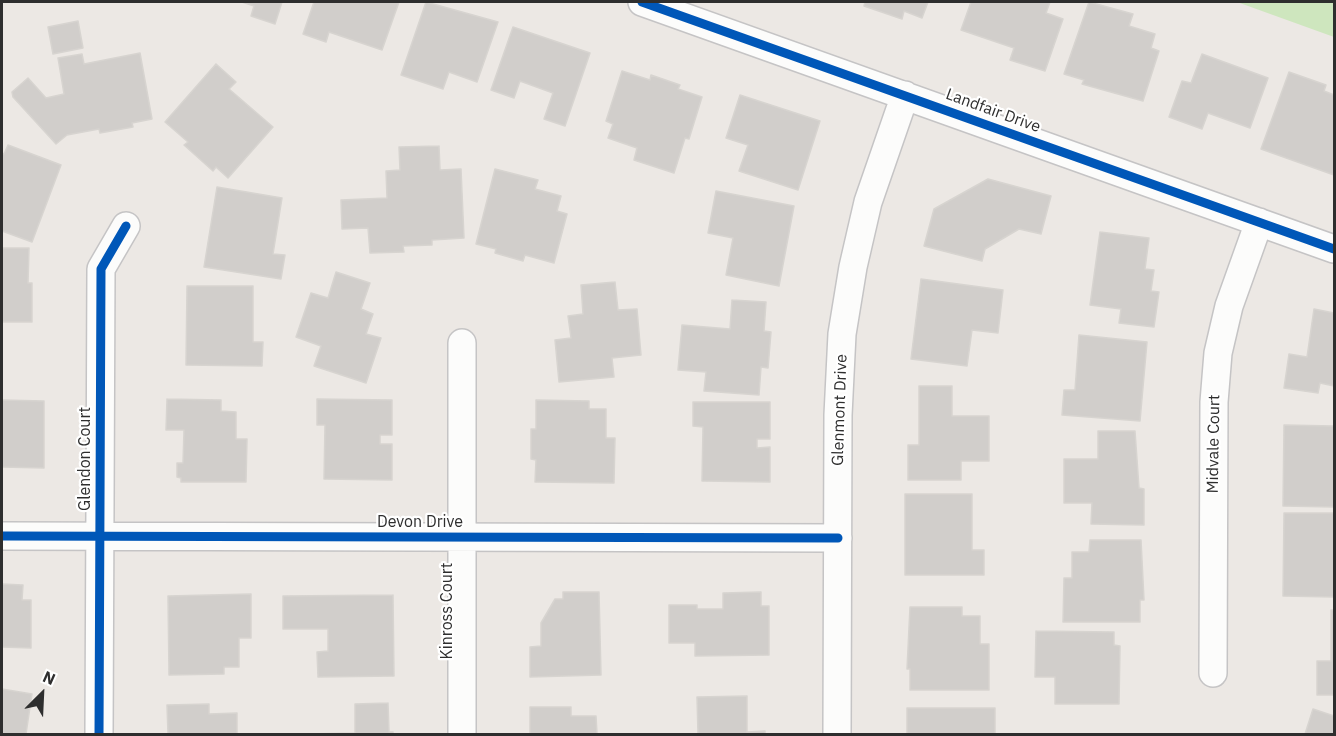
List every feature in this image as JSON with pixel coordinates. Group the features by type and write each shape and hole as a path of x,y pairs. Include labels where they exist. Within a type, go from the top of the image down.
{"street":[{"name":"Landfair Drive","path":"642,2 1335,249"},
{"name":"Glenmont Drive","path":"837,735 838,415 842,334 853,267 868,202 905,95"},
{"name":"Midvale Court","path":"1213,673 1214,402 1218,353 1229,306 1258,222"},
{"name":"Glendon Court","path":"99,735 101,269 126,226"},
{"name":"Kinross Court","path":"462,343 462,735"},
{"name":"Devon Drive","path":"2,536 838,538"}],"green space":[{"path":"1237,2 1334,2 1334,37"}],"building":[{"path":"242,2 282,2 275,24 251,16 254,6"},
{"path":"314,2 399,2 382,50 329,32 326,42 303,34"},
{"path":"426,2 498,22 477,82 449,72 443,89 401,75"},
{"path":"865,2 928,2 922,18 904,11 902,19 864,6"},
{"path":"971,2 1050,2 1046,13 1063,19 1045,71 1010,60 1014,48 961,30"},
{"path":"1089,2 1133,14 1129,26 1155,34 1151,48 1159,51 1143,101 1082,84 1084,80 1064,74"},
{"path":"78,21 83,48 53,54 48,27"},
{"path":"513,27 590,53 565,126 544,119 553,93 520,81 514,98 491,90"},
{"path":"140,53 152,119 132,123 133,127 100,133 99,129 67,135 56,144 13,97 12,92 28,78 46,98 64,94 58,58 82,54 84,64"},
{"path":"1202,54 1268,78 1250,128 1208,113 1202,129 1169,117 1182,81 1191,83"},
{"path":"216,64 236,82 229,89 273,127 228,178 216,167 213,171 184,145 188,142 165,122"},
{"path":"622,71 650,80 651,75 680,85 678,89 702,97 689,139 685,138 674,173 634,160 637,148 608,138 613,124 606,121"},
{"path":"1289,72 1326,85 1324,91 1334,95 1334,175 1261,149"},
{"path":"740,95 820,121 798,190 739,171 748,145 726,138"},
{"path":"8,145 61,165 32,242 2,231 2,153 4,154"},
{"path":"439,146 440,170 461,169 464,238 432,240 432,245 403,246 404,252 370,253 368,228 342,229 341,200 387,198 386,171 400,170 399,147"},
{"path":"495,169 538,180 535,189 561,196 557,211 567,214 554,263 525,255 523,261 495,253 496,249 476,244"},
{"path":"988,179 1051,196 1041,234 1019,229 985,249 982,261 924,246 934,209"},
{"path":"217,187 282,198 273,254 285,255 281,279 204,267"},
{"path":"716,191 794,206 779,286 726,275 733,238 708,233"},
{"path":"1100,232 1149,238 1145,269 1154,270 1151,291 1159,292 1154,327 1119,323 1121,309 1090,305"},
{"path":"2,248 29,248 28,283 32,283 32,322 2,322"},
{"path":"336,272 370,283 361,309 373,314 366,334 381,338 366,383 314,366 321,346 296,337 311,293 328,298"},
{"path":"921,279 1003,290 998,333 972,330 967,366 911,359"},
{"path":"615,282 618,310 637,309 641,355 612,358 614,377 559,382 555,340 571,338 568,316 583,314 581,285"},
{"path":"187,286 253,286 253,342 263,342 262,366 186,365"},
{"path":"732,300 766,302 764,331 771,332 768,368 761,367 759,395 704,391 706,372 678,370 682,325 730,329"},
{"path":"1314,309 1334,313 1334,386 1320,383 1318,393 1284,388 1289,354 1307,357"},
{"path":"1079,335 1147,342 1140,421 1062,415 1064,390 1075,390"},
{"path":"919,386 952,386 952,416 989,416 989,461 961,461 961,480 908,480 908,445 919,445"},
{"path":"167,399 221,400 221,411 236,412 236,439 247,439 246,482 181,482 181,478 177,477 177,463 183,463 184,430 166,430"},
{"path":"317,399 392,400 392,435 380,435 380,444 392,444 392,480 324,479 325,425 317,425"},
{"path":"2,400 44,401 44,468 2,467"},
{"path":"536,400 589,401 589,409 606,409 606,438 615,438 614,483 535,482 536,460 531,459 531,429 536,429"},
{"path":"693,402 770,402 770,439 757,439 757,448 770,447 770,482 702,481 703,427 693,426"},
{"path":"1284,425 1334,426 1334,507 1283,506"},
{"path":"1098,431 1135,431 1139,488 1144,489 1144,525 1091,524 1092,503 1064,503 1064,459 1098,459"},
{"path":"905,494 972,494 972,550 984,550 984,575 905,575"},
{"path":"1284,513 1334,513 1334,597 1283,596"},
{"path":"1090,540 1141,540 1144,600 1140,600 1140,622 1063,622 1064,578 1072,578 1072,552 1089,552"},
{"path":"2,584 23,585 22,600 31,600 31,648 2,647"},
{"path":"563,592 599,592 601,675 530,677 530,647 541,646 541,623 555,599 563,599"},
{"path":"761,592 761,606 769,606 769,655 695,656 695,643 669,643 669,605 697,605 697,609 723,609 723,593"},
{"path":"251,594 251,638 239,638 239,667 224,667 224,674 169,675 168,596"},
{"path":"393,595 394,676 318,677 317,652 328,651 328,629 283,629 283,596"},
{"path":"910,607 962,607 962,616 980,616 980,644 989,644 989,690 910,690 910,669 907,669"},
{"path":"1331,610 1334,610 1334,695 1317,695 1317,661 1331,661"},
{"path":"1036,631 1114,632 1114,645 1120,646 1119,704 1055,704 1055,677 1035,677"},
{"path":"2,689 32,694 26,734 2,734"},
{"path":"747,696 747,732 765,731 765,734 698,734 697,697"},
{"path":"388,703 389,732 393,734 306,734 355,733 355,704"},
{"path":"209,704 209,714 237,713 237,734 168,734 167,705"},
{"path":"530,707 571,707 571,716 596,716 597,734 530,734"},
{"path":"907,708 995,708 995,734 907,734"},
{"path":"1313,709 1334,716 1334,734 1305,734"}],"cycle path":[{"path":"642,2 1334,249"},
{"path":"99,734 101,269 126,226"},
{"path":"2,536 838,538"}]}
